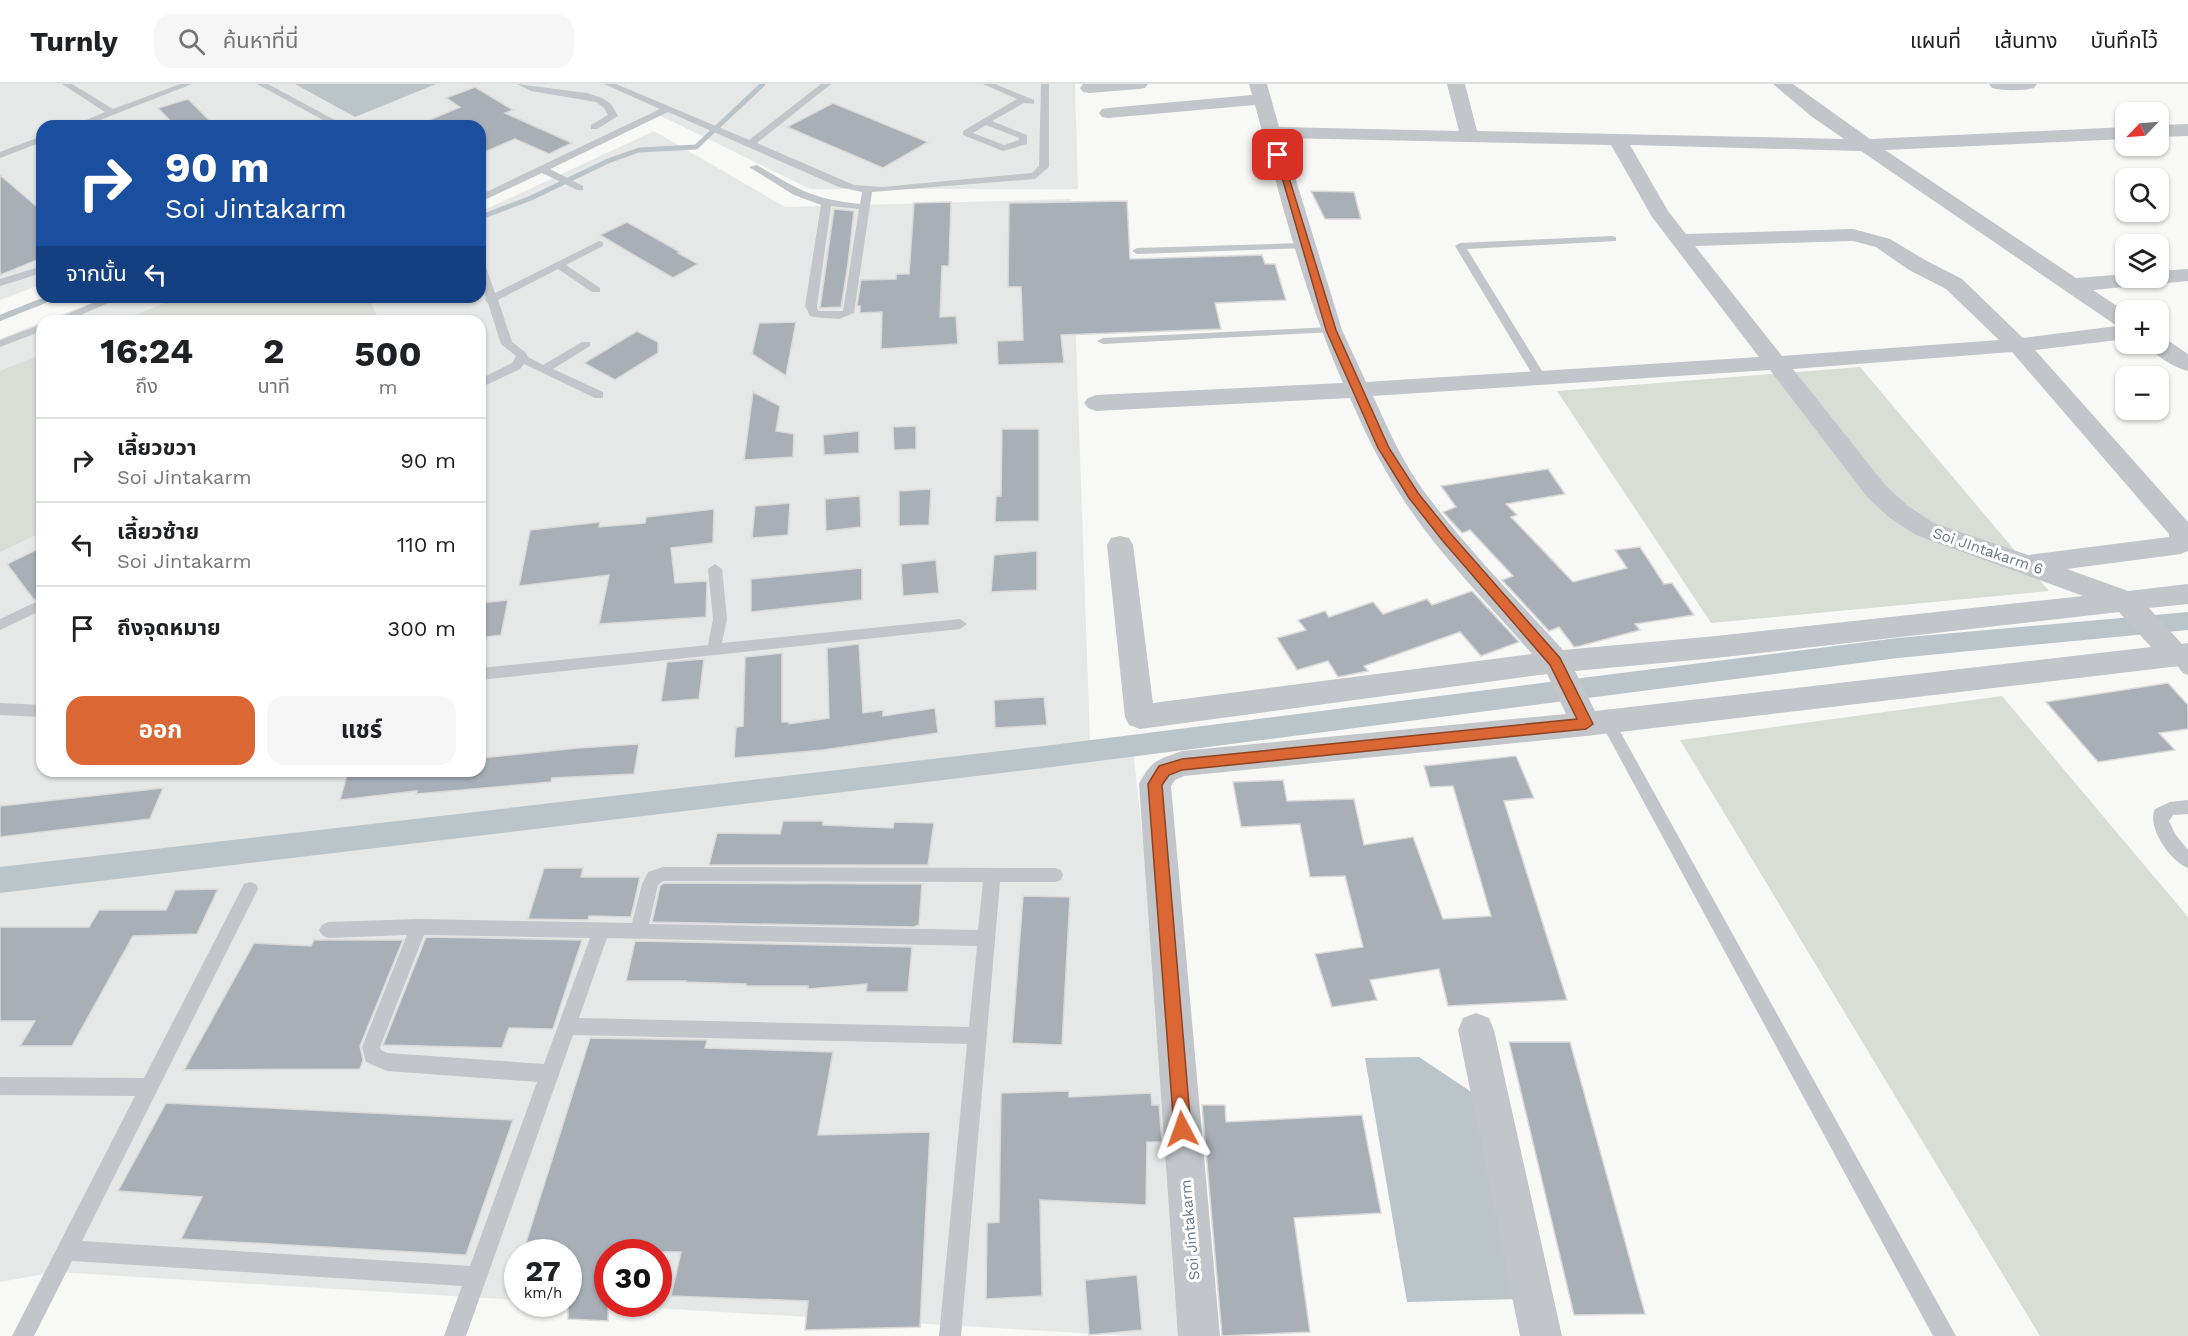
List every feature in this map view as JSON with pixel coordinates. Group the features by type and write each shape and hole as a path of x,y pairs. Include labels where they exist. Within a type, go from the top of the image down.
{"street":[{"path":"1089,88 1139,84"},
{"path":"1456,84 1470,138"},
{"path":"1782,84 1817,112 2115,314"},
{"path":"1998,84 2028,84"},
{"path":"1108,113 1260,92 1304,246 1331,330 1384,448 1413,495 1446,537 1559,667 1589,716"},
{"path":"2169,131 2188,130"},
{"path":"1271,132 1866,145 2115,134"},
{"name":"Soi JIntakarm 6","path":"1618,141 1659,213 1877,492 1899,512 1925,529 2125,601"},
{"path":"1680,240 1853,235 1868,237 1893,248 1917,265 1954,284 2018,345 2182,532 2183,542 2172,547 2025,564"},
{"path":"2072,285 2188,275"},
{"path":"1096,403 1541,380 2018,345 2115,333"},
{"path":"2169,350 2185,359"},
{"path":"1120,545 1140,717 1716,646 2188,594"},
{"path":"2125,601 2181,658"},
{"name":"Soi Jintakarm","path":"1199,1336 1155,784 1164,771 1182,764 1589,716 2181,658"},
{"path":"1476,1030 1541,1336"}],"lane":[{"path":"66,84 112,113"},
{"path":"93,120 188,84"},
{"path":"261,84 330,120"},
{"path":"521,84 535,90 578,93 596,98 606,104 613,116 594,127"},
{"path":"608,84 669,108 842,184 867,190 1035,176 1044,167 1046,84"},
{"path":"750,144 827,84"},
{"path":"987,84 1045,107"},
{"path":"986,122 1024,137 1024,142 1004,148 966,134 1024,99"},
{"path":"486,196 669,108"},
{"path":"0,155 36,141"},
{"path":"754,167 797,193 826,203 864,207"},
{"path":"542,169 577,186"},
{"path":"826,203 811,306 814,314 839,316 848,313 867,190"},
{"path":"1541,380 1460,246 1612,238"},
{"path":"490,300 599,244"},
{"path":"1137,251 1304,246"},
{"path":"558,265 596,290"},
{"path":"0,283 36,271"},
{"path":"486,286 507,344 522,355 522,359 599,395"},
{"path":"72,315 102,303"},
{"path":"0,344 36,329"},
{"path":"1103,341 1331,330"},
{"path":"544,369 586,344"},
{"path":"486,381 516,366 522,359"},
{"path":"714,650 720,619 715,569"},
{"path":"0,625 36,607"},
{"path":"486,673 960,624"},
{"path":"0,709 36,711"},
{"path":"1589,716 1945,1336"},
{"path":"2188,807 2170,809 2161,814 2160,821 2163,831 2188,861"},
{"path":"639,932 650,884 654,877 663,874 1054,875"},
{"path":"950,1336 992,876"},
{"path":"23,1336 250,889"},
{"path":"328,930 419,927 987,938"},
{"path":"419,927 371,1047 373,1056 387,1062 550,1074"},
{"path":"455,1336 601,932"},
{"path":"567,1026 977,1036"},
{"path":"0,1086 149,1088"},
{"path":"67,1250 476,1277"}],"shaded area":[{"path":"0,84 1075,84 1078,189 810,189 653,112 486,199 486,120 36,120 36,286 0,300"},
{"path":"295,84 436,84 355,117"},
{"path":"654,131 785,207 1071,199 1090,741 1132,742 1199,1336 1131,1336 672,1309 672,1239 594,1239 594,1304 582,1304 582,1239 504,1239 504,1299 56,1272 0,1282 0,339 36,324 36,777 486,777 486,315 60,315 91,303 486,303 486,209"},
{"path":"164,303 371,303 376,315 136,315"},
{"path":"36,356 36,535 0,552 0,371"},
{"path":"1860,367 2049,591 1711,623 1557,391"},
{"path":"2002,696 2188,917 2188,1336 2040,1336 1680,740"},
{"path":"1419,1057 1473,1093 1519,1299 1407,1302 1365,1058"}],"building":[{"path":"475,87 513,110 505,113 572,143 549,154 515,139 486,151 486,120 429,120 460,107 446,98"},
{"path":"188,99 209,120 169,120 158,108"},
{"path":"833,103 928,142 883,168 787,127"},
{"path":"0,175 36,206 36,260 0,275"},
{"path":"1311,191 1354,192 1361,219 1325,219"},
{"path":"1127,201 1130,259 1262,255 1265,264 1275,264 1286,300 1215,303 1221,329 1061,335 1064,363 998,365 997,341 1023,340 1021,287 1008,287 1009,203"},
{"path":"951,202 949,266 942,266 940,317 956,316 958,344 881,349 882,312 860,313 860,306 857,306 861,280 896,279 896,274 909,274 914,203"},
{"path":"834,209 854,211 848,264 841,307 820,308"},
{"path":"627,222 698,264 673,278 600,235"},
{"path":"796,322 786,376 752,354 759,323"},
{"path":"637,331 658,342 658,353 615,380 584,363"},
{"path":"753,392 780,406 776,431 794,434 793,457 744,460"},
{"path":"916,426 916,449 894,450 893,427"},
{"path":"1002,429 1039,429 1039,521 995,522 996,496 1001,496"},
{"path":"859,431 859,453 824,455 823,435"},
{"path":"1548,469 1565,494 1506,504 1517,515 1511,517 1573,582 1627,568 1615,550 1640,547 1664,584 1672,583 1694,615 1635,624 1640,630 1574,647 1559,627 1549,631 1502,580 1513,576 1470,530 1462,533 1443,512 1456,507 1441,486"},
{"path":"931,489 929,525 899,526 899,491"},
{"path":"860,496 861,527 826,531 825,499"},
{"path":"790,503 788,535 752,538 755,506"},
{"path":"714,509 713,543 671,548 675,583 707,581 706,617 599,624 609,575 519,586 530,530 600,522 599,527 645,523 646,517"},
{"path":"36,550 36,599 34,600 7,564"},
{"path":"1037,551 1037,590 991,592 994,555"},
{"path":"936,560 939,593 903,596 901,564"},
{"path":"862,568 862,600 751,612 751,579"},
{"path":"1472,591 1519,642 1481,656 1460,632 1364,666 1368,671 1338,677 1328,661 1297,670 1277,638 1306,630 1298,620 1325,611 1329,617 1373,602 1383,614 1427,599 1432,605"},
{"path":"508,600 501,635 486,637 486,602"},
{"path":"859,644 863,713 883,710 883,716 935,708 938,733 823,750 734,758 736,727 743,726 745,657 782,653 782,722 789,722 789,724 829,718 827,648"},
{"path":"704,659 699,699 661,702 667,662"},
{"path":"2168,683 2188,705 2188,729 2159,733 2175,750 2098,762 2046,702"},
{"path":"1044,697 1047,725 995,728 994,700"},
{"path":"639,744 634,774 552,778 551,782 416,794 417,791 340,800 346,777 486,777 486,757"},
{"path":"1516,756 1534,798 1504,801 1567,1000 1448,1006 1439,969 1370,980 1377,1000 1332,1007 1315,954 1363,947 1345,876 1310,877 1300,824 1241,827 1233,782 1283,780 1287,801 1354,799 1364,845 1413,837 1443,919 1491,916 1453,786 1430,787 1424,766"},
{"path":"163,788 150,819 0,837 0,806"},
{"path":"783,821 823,821 823,825 893,828 894,822 934,823 928,865 709,865 717,833 780,834"},
{"path":"544,868 583,868 581,877 640,877 631,917 589,916 588,920 528,919"},
{"path":"664,883 922,884 919,925 914,927 652,922 660,886"},
{"path":"218,889 197,934 133,936 72,1046 20,1046 35,1021 0,1021 0,927 89,927 99,910 166,910 175,890"},
{"path":"1023,896 1070,897 1062,1045 1012,1043"},
{"path":"426,937 582,940 553,1029 509,1028 502,1048 383,1045"},
{"path":"314,940 403,940 360,1046 363,1060 360,1069 184,1070 254,943 311,946"},
{"path":"635,941 912,947 908,992 866,992 867,984 808,989 808,986 626,981"},
{"path":"590,1038 707,1040 705,1048 833,1052 818,1135 930,1132 920,1327 805,1330 808,1301 672,1296 681,1252 672,1252 672,1239 594,1239 594,1317 608,1317 608,1321 568,1319 568,1317 582,1317 582,1239 527,1239"},
{"path":"1509,1042 1570,1042 1645,1314 1574,1315"},
{"path":"1069,1091 1069,1097 1151,1093 1152,1105 1159,1105 1162,1142 1147,1142 1146,1205 1040,1200 1042,1296 986,1299 987,1223 999,1222 1001,1093"},
{"path":"166,1103 513,1120 466,1255 181,1239 202,1197 118,1191"},
{"path":"1202,1105 1225,1105 1226,1122 1362,1115 1381,1213 1294,1218 1310,1332 1222,1336"},
{"path":"1137,1275 1142,1330 1089,1335 1085,1280"}],"waterway":[{"path":"486,215 531,198 608,161 639,150 696,147 763,84"},
{"path":"0,318 38,303"},
{"path":"0,880 1044,757 1898,648 2188,621"}],"route":[{"path":"1182,1129 1155,784 1164,771 1182,764 1586,724 1556,662 1446,537 1413,495 1384,448 1331,330 1278,155"}]}
